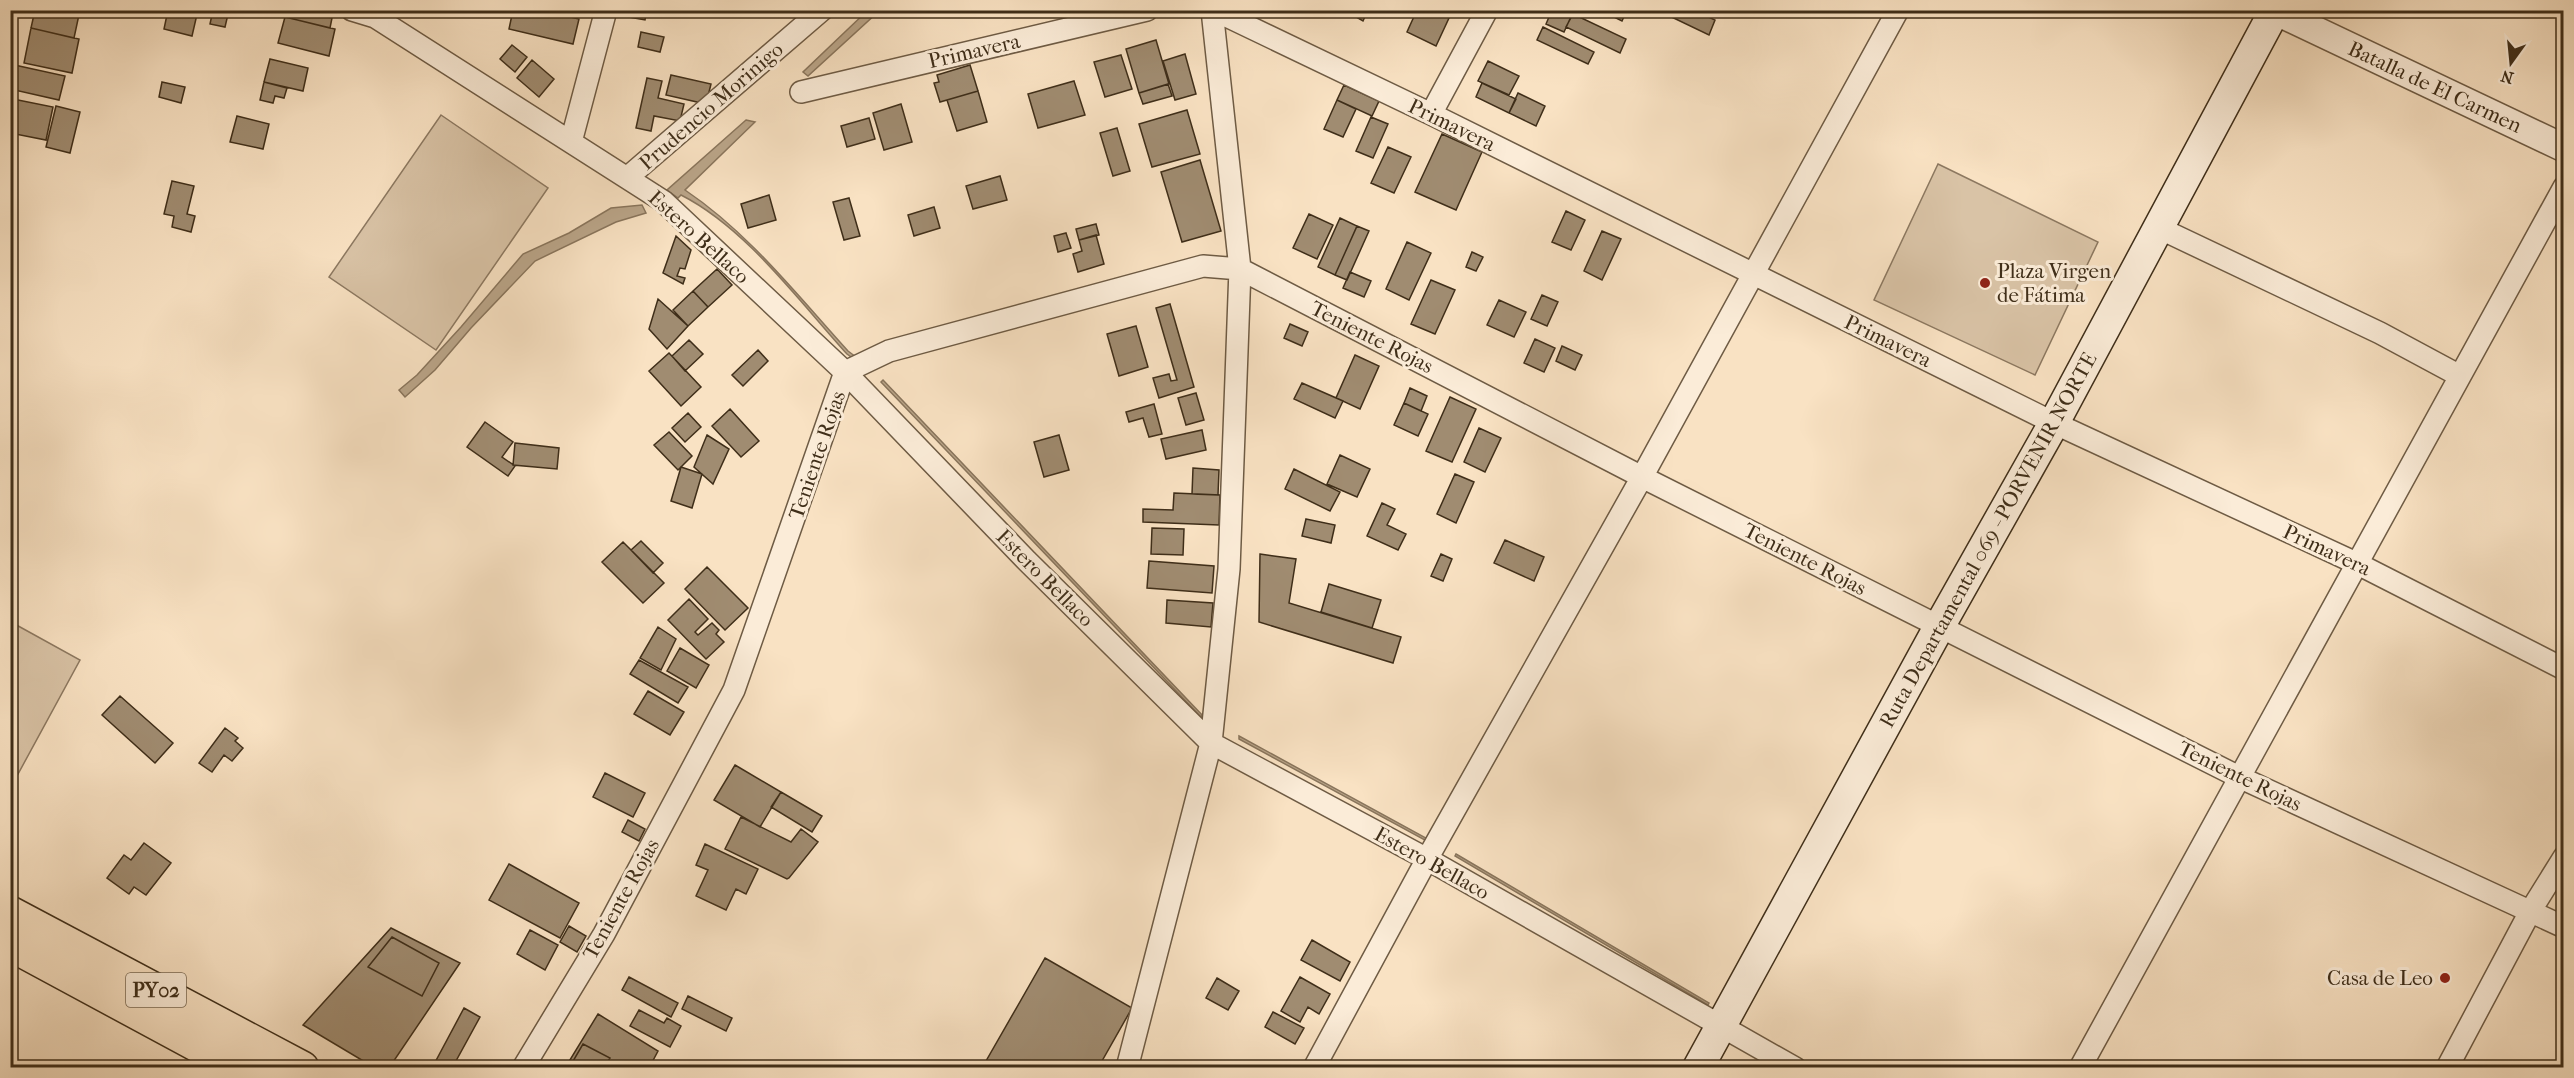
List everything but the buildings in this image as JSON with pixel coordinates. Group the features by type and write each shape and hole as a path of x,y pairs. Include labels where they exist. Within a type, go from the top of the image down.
{"highway":[{"name":"PY02","path":"10,913 302,1068"},
{"name":"PY02","path":"10,944 240,1068"}],"main road":[{"name":"Ruta Departamental 069 - PORVENIR NORTE","path":"1698,1068 1939,627 2055,423 2274,11"}],"street":[{"path":"571,142 606,10"},
{"name":"Prudencio Morinigo","path":"628,177 822,10"},
{"name":"Primavera","path":"801,92 1147,10"},
{"path":"1127,1068 1210,743 1229,569 1240,269 1213,10"},
{"name":"Primavera","path":"1213,10 1431,114 2055,423 2358,564 2564,669"},
{"path":"1431,114 1487,10"},
{"path":"1314,1068 1427,859 1642,477 1898,10"},
{"name":"Batalla de El Carmen","path":"2274,11 2564,148"},
{"name":"Estero Bellaco","path":"360,12 375,17 663,201 845,372 1027,561 1210,743 1427,859 1795,1068"},
{"path":"2080,1068 2564,187"},
{"path":"2159,228 2380,333 2460,376"},
{"name":"Teniente Rojas","path":"523,1068 603,934 734,690 845,372 889,351 1203,266 1240,269 1642,477 2239,777 2564,927"},
{"path":"2447,1068 2531,910 2564,857"}],"shaded area":[{"path":"868,10 879,11 808,76 803,72"},
{"path":"441,115 548,188 436,350 329,277"},
{"path":"746,120 755,122 685,190 730,225 751,245 848,351 860,360 858,362 847,354 770,267 727,226 705,209 681,195 678,198 667,190"},
{"path":"1938,164 2098,242 2035,375 1874,300"},
{"path":"642,205 646,213 616,222 535,261 471,328 435,370 405,397 399,390 417,375 461,327 523,254 569,233 611,208"},
{"path":"883,380 1202,715 1201,717 881,382"},
{"path":"11,622 80,660 11,787"},
{"path":"1239,736 1435,843 1434,845 1239,739"},
{"path":"1456,854 1709,1003 1708,1005 1455,856"}],"place":[{"name":"Plaza Virgen de Fátima","path":"1985,283"},
{"name":"Casa de Leo","path":"2445,978"}]}
